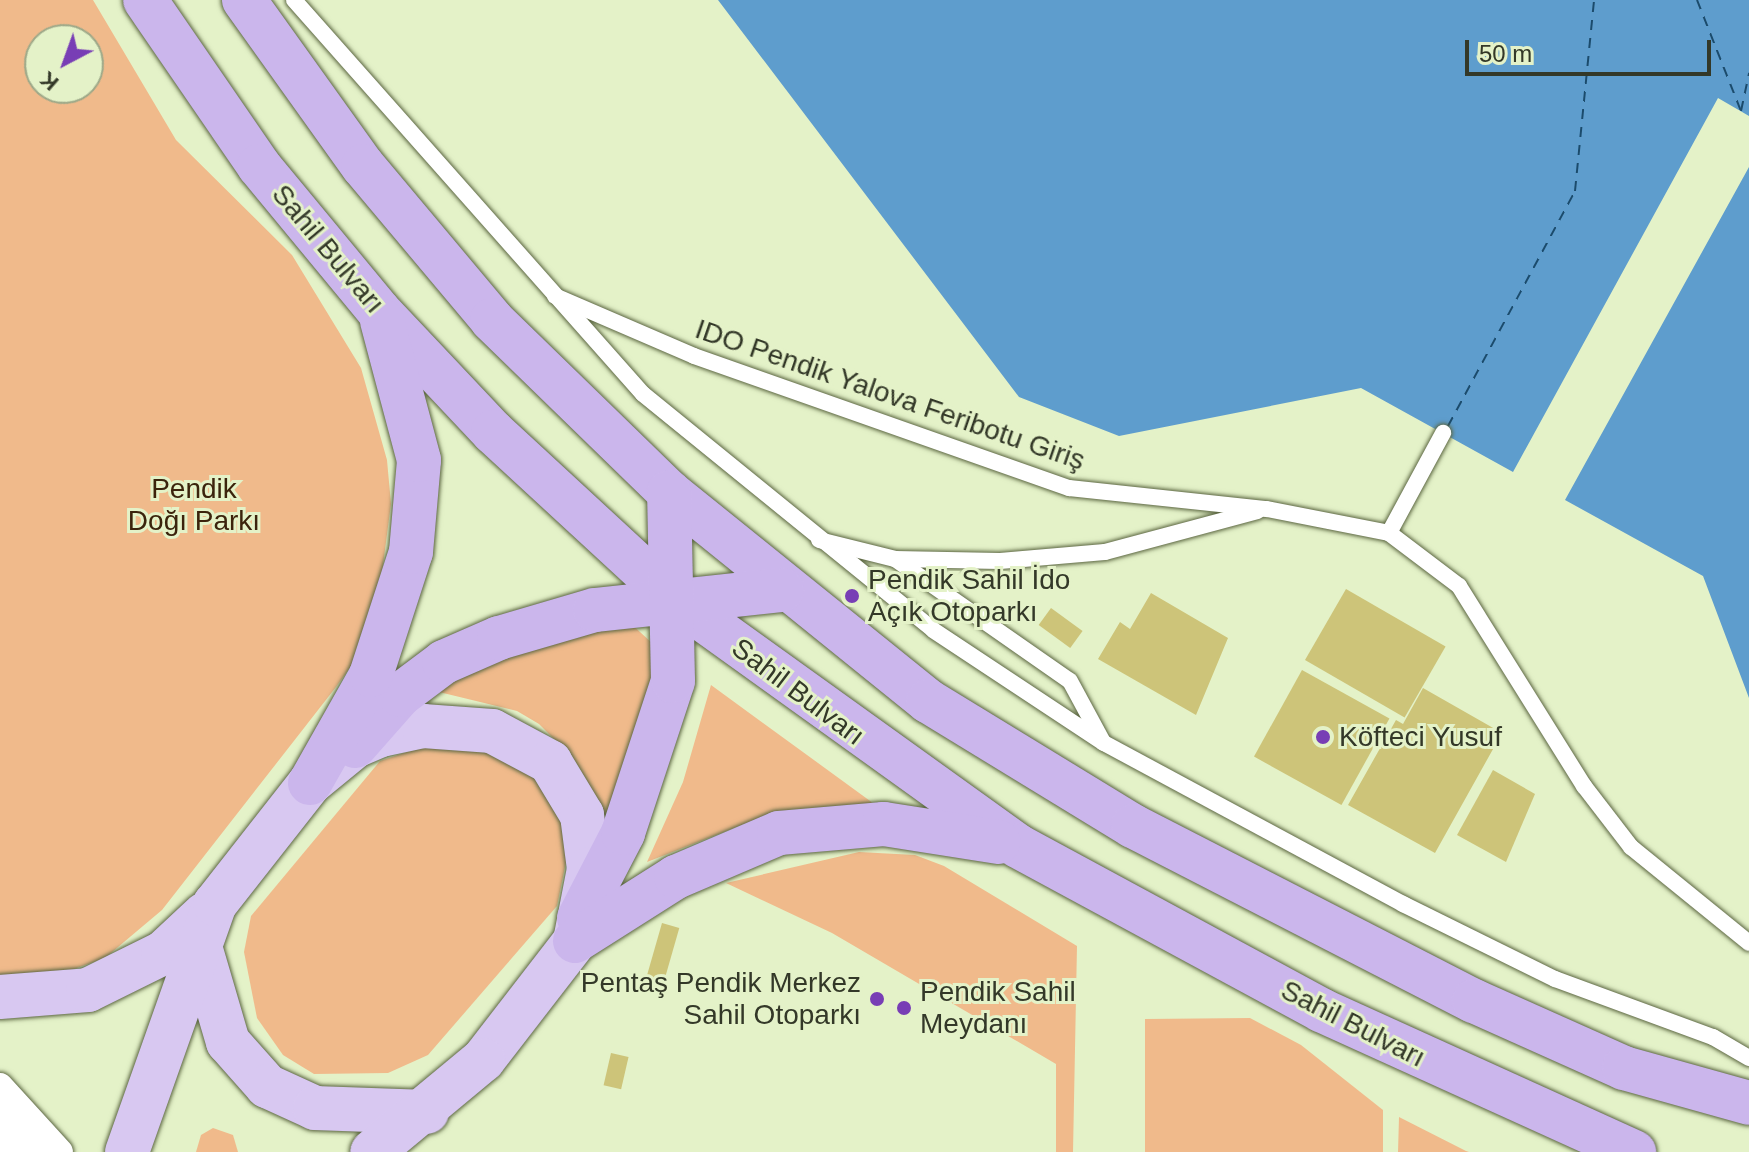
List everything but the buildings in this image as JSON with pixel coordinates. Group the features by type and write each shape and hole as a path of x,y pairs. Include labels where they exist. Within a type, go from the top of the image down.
{"highway":[{"name":"Sahil Bulvarı","path":"145,0 259,166 379,311 493,432 673,598 1018,846 1321,1010 1634,1152"},
{"path":"244,0 363,166 492,320 669,492 782,590 980,736 1200,862 1624,1068 1749,1103"},
{"path":"310,783 371,675 400,603 420,495 413,419 379,311"},
{"path":"577,930 623,833 673,681 669,492"},
{"path":"355,746 400,695 444,662 595,610 673,598 782,590"},
{"path":"577,930 676,877 779,833 884,824 1018,846"}],"main road":[{"path":"127,1152 207,923 310,783 355,746 423,726 463,726 538,752 582,815 589,869 577,930 483,1060 427,1112 372,1152"},
{"path":"0,997 88,990 163,953 207,923"},
{"path":"207,923 228,1042 267,1086 315,1108 427,1112"}],"street":[{"path":"0,1086 60,1152"},
{"path":"0,1117 25,1152"}],"lane":[{"path":"294,0 549,293 643,394 814,539 984,666 1104,743 1499,953 1749,1058"},
{"name":"IDO Pendik Yalova Feribotu Giriş","path":"549,293 694,356 1069,488 1267,509 1389,533 1459,586 1584,786 1631,847 1671,887 1749,943"},
{"path":"1389,533 1443,433"},
{"path":"814,539 895,559 1000,561 1105,552 1267,509"},
{"path":"895,559 1070,681 1104,743"}],"green space":[{"name":"Pendik Doğı Parkı","path":"0,0 93,0 176,140 292,255 361,368 387,460 391,504 378,603 359,655 162,910 105,958 57,975 0,976"},
{"path":"628,621 664,654 616,801 601,825 558,743 539,724 517,711 439,692 474,668"},
{"path":"711,685 877,806 775,812 647,862 683,782"},
{"path":"449,738 525,761 562,815 568,852 557,906 428,1055 388,1073 314,1074 283,1055 257,1018 244,952 251,916 380,761"},
{"path":"859,852 915,855 944,866 1077,946 1073,1152 1056,1152 1056,1064 832,933 726,883"},
{"path":"1250,1018 1301,1045 1383,1110 1383,1152 1145,1152 1145,1019"},
{"path":"1399,1117 1466,1151 1469,1152 1398,1152"},
{"path":"213,1128 233,1135 238,1152 196,1152 201,1135"}],"water":[{"path":"718,0 1749,0 1749,116 1718,98 1513,472 1361,388 1119,436 1019,397"},
{"path":"1749,167 1749,698 1703,576 1565,500"}],"ferry route":[{"path":"1448,426 1575,191 1594,0"},
{"path":"1697,0 1741,111 1749,73"}],"place":[{"name":"Pendik Sahil İdo Açık Otoparkı","path":"852,596"},
{"name":"Köfteci Yusuf","path":"1323,737"},
{"name":"Pentaş Pendik Merkez Sahil Otoparkı","path":"877,999"},
{"name":"Pendik Sahil Meydanı","path":"904,1008"}]}
